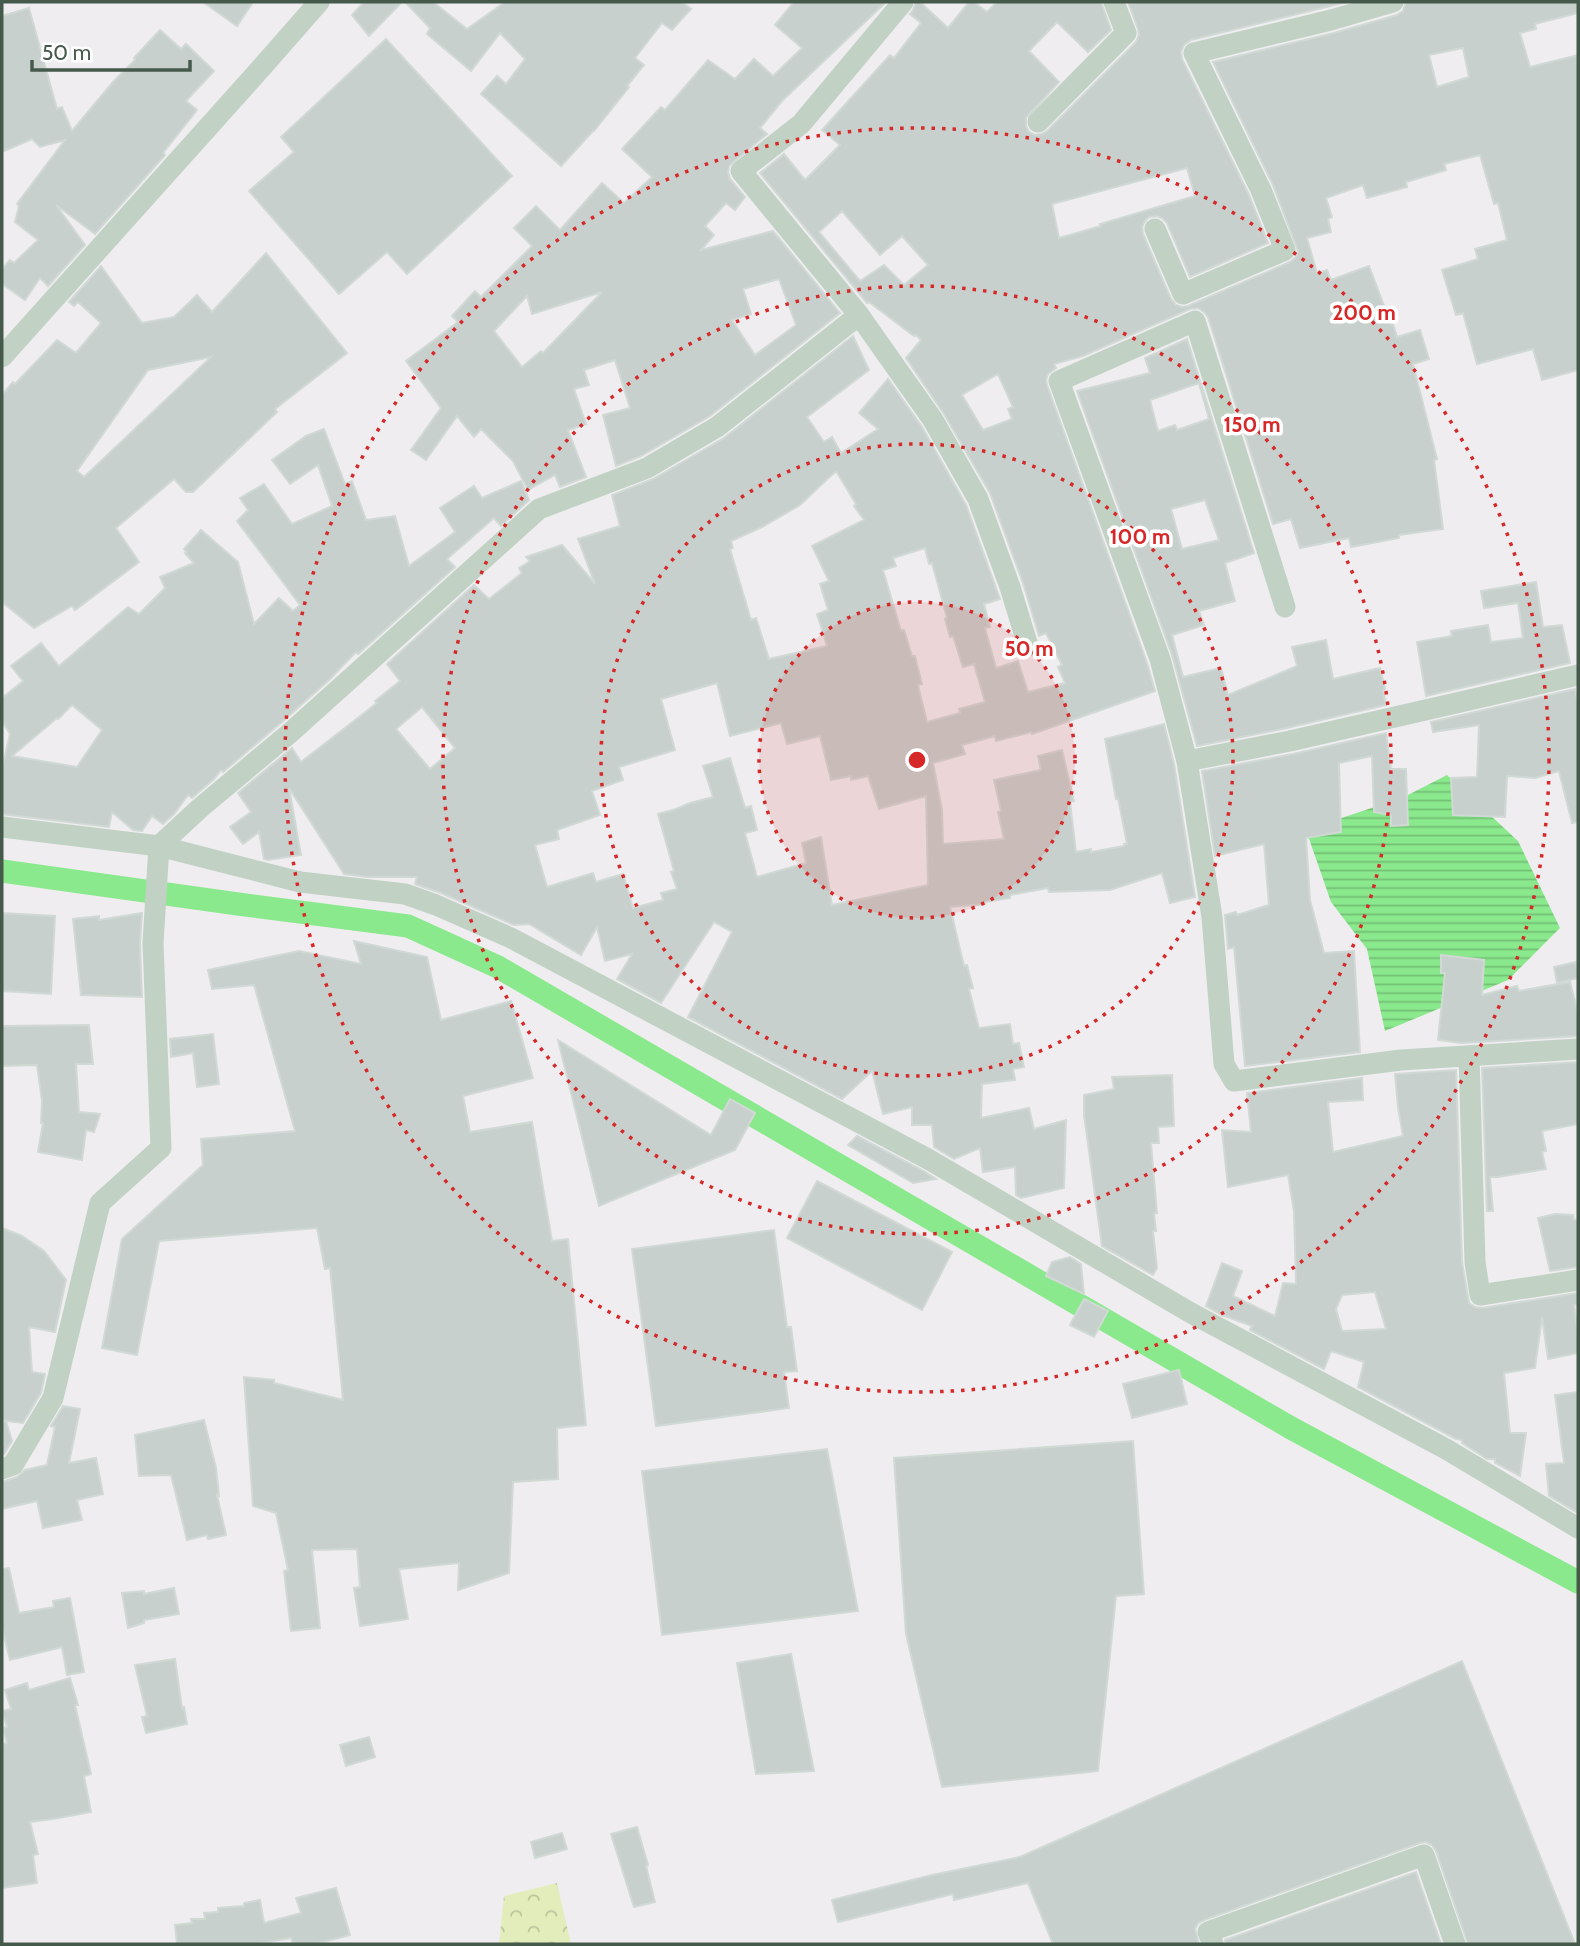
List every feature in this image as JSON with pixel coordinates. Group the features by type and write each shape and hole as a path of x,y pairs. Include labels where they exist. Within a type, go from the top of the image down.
{"street":[{"path":"2,357 319,2"},
{"path":"903,2 801,124 741,171 859,315 933,420 978,499 1028,646"},
{"path":"1038,122 1126,33 1114,2"},
{"path":"1155,229 1183,294 1285,250 1261,190 1194,53 1393,2"},
{"path":"2,1469 13,1465 53,1398 100,1203 161,1148 153,943 159,846 291,732 539,509 647,468 717,427 859,315"},
{"path":"1285,607 1195,321 1059,381 1160,659 1187,761 1212,917 1224,1064 1234,1081 1401,1060 1578,1049"},
{"path":"1187,761 1290,741 1578,675"},
{"path":"2,827 159,846 300,882 405,894 512,937 928,1159 1191,1313 1446,1449 1578,1528"},
{"path":"1469,1055 1475,1262 1480,1295 1578,1280"},
{"path":"1213,1944 1208,1932 1424,1855 1455,1944"}],"green space":[{"path":"557,1883 571,1944 499,1944 504,1896"}],"shaded area":[{"path":"1447,775 1518,841 1560,928 1508,980 1385,1031 1367,949 1331,902 1306,830 1404,797"}],"building":[{"path":"203,2 253,2 237,26"},
{"path":"364,2 402,2 369,36 352,15"},
{"path":"405,2 433,2 467,29 505,2 682,2 691,9 672,30 662,23 635,58 644,65 627,86 629,87 594,131 561,166 481,94 497,76 506,84 525,59 500,33 471,71 427,34 430,28"},
{"path":"794,2 886,2 782,101 760,128 767,134 729,166 730,179 745,197 735,210 726,203 705,226 714,235 701,250 773,231 840,313 710,416 641,456 616,466 603,415 630,408 615,360 584,370 589,385 574,389 586,424 568,430 586,477 560,487 555,475 528,490 513,461 481,429 474,437 457,416 426,460 411,450 441,408 406,361 458,322 452,316 475,291 481,297 532,246 514,228 536,206 560,230 602,183 624,203 652,177 622,149 661,107 665,110 708,60 735,79 754,59 773,76 802,48 775,25","holes":["779,279 796,325 755,355 732,320 751,314 743,289","602,292 543,353 541,351 522,367 494,331 527,296 532,314"]},
{"path":"916,2 920,2 948,28 969,2 974,2 987,12 997,2 1101,2 1111,30 1088,52 1057,22 1029,51 1059,82 1026,118 1029,132 1035,135 1047,131 1136,42 1138,29 1128,2 1347,2 1191,40 1184,45 1182,59 1249,195 1268,243 1190,277 1167,223 1157,216 1149,217 1142,227 1143,234 1171,299 1182,307 1290,262 1298,251 1273,185 1213,62 1397,15 1403,11 1406,2 1578,2 1578,13 1535,24 1536,29 1520,33 1530,67 1578,55 1578,370 1542,380 1533,349 1477,364 1463,313 1456,315 1442,270 1478,259 1475,249 1507,240 1498,203 1494,204 1480,155 1444,164 1446,170 1406,182 1407,187 1367,198 1363,185 1326,198 1332,217 1328,219 1331,232 1307,238 1317,273 1327,270 1331,280 1369,266 1397,337 1420,330 1429,359 1413,364 1437,459 1434,460 1443,529 1399,535 1399,538 1351,547 1349,538 1300,548 1291,519 1273,524 1208,317 1198,308 1190,309 1083,356 1054,364 1056,368 1048,374 1047,385 1155,691 1032,734 1031,732 996,741 995,736 962,745 965,754 933,763 942,810 943,844 1004,839 994,780 1041,770 1038,756 1062,750 1074,801 1070,802 1076,852 1124,846 1127,844 1105,739 1164,724 1174,764 1195,897 1170,903 1162,873 1110,890 1049,892 1048,888 1010,895 1010,898 985,904 950,907 964,966 967,965 973,988 969,989 979,1028 1010,1024 1013,1044 1019,1043 1024,1067 1013,1069 1015,1080 982,1084 981,1118 1029,1108 1034,1129 1066,1120 1064,1188 1021,1198 1016,1195 1015,1167 983,1172 980,1148 954,1159 934,1147 932,1125 912,1125 912,1107 883,1114 872,1071 842,1099 688,1017 732,932 714,922 661,1003 617,979 632,954 605,961 597,927 581,955 529,924 514,925 415,884 417,877 344,874 289,788 301,855 264,859 259,832 243,844 230,827 251,812 238,793 292,748 301,762 377,703 375,701 400,681 387,664 474,585 489,599 522,573 519,568 530,561 526,557 562,545 595,584 578,539 620,526 612,495 653,479 724,438 853,336 869,370 807,417 824,442 832,437 841,453 878,429 859,413 888,379 922,427 966,505 1000,599 984,604 990,627 985,628 996,668 1018,661 1028,692 1065,683 1058,667 1062,665 1046,633 1039,636 990,493 944,414 906,358 921,340 867,303 760,173 784,154 805,180 840,145 822,130 890,55 894,58 921,23 910,14","holes":["1463,48 1469,77 1437,87 1429,55","1187,168 1195,196 1059,238 1052,204","842,211 880,255 902,236 928,265 904,285 884,265 860,281 819,232","998,374 1013,407 1008,409 1012,419 983,430 962,395","836,471 856,504 854,506 864,520 812,546 829,581 820,584 828,610 817,614 827,646 769,659 756,618 751,620 730,549 733,548 731,541 800,505","925,548 929,564 932,563 950,637 953,636 963,667 974,664 985,702 959,709 960,713 927,722 918,685 922,684 915,656 912,656 904,630 901,631 883,570 896,566 893,558","717,683 730,736 781,723 787,744 820,736 831,780 851,776 851,780 868,776 879,809 926,796 928,885 832,905 821,837 802,843 806,863 757,877 745,833 757,830 751,806 745,808 730,758 703,766 713,797 658,814 677,889 661,893 663,900 633,908 623,874 596,882 593,873 547,887 535,845 559,839 557,830 600,815 592,791 623,780 619,767 675,750 661,699","422,707 455,748 430,769 396,729"]},
{"path":"29,8 57,109 62,107 72,131 160,30 181,49 186,44 214,71 186,101 197,110 163,153 165,155 95,234 56,205 85,245 48,286 40,278 25,300 2,284 2,269 10,260 14,263 38,240 15,222 19,206 17,204 65,140 40,147 32,139 2,152 2,16"},
{"path":"386,39 512,176 407,274 387,252 339,294 249,191 294,152 281,137"},
{"path":"266,253 347,353 275,409 277,412 193,492 186,492 174,479 116,528 139,562 75,610 72,606 34,628 2,602 2,395 57,340 76,353 101,323 78,302 74,306 69,302 101,266 142,323 174,317 197,295 212,312","holes":["211,357 84,477 77,471 148,370"]},
{"path":"1187,339 1254,553 1225,563 1235,601 1199,611 1204,625 1172,635 1183,677 1221,668 1228,695 1297,666 1292,647 1326,640 1333,679 1380,668 1386,705 1197,746 1172,655 1077,391 1150,373 1145,358","holes":["1199,383 1209,419 1177,430 1175,425 1158,431 1150,400","1205,500 1219,540 1182,549 1171,509"]},
{"path":"324,429 345,484 352,481 366,520 395,516 409,566 455,532 440,508 474,486 482,498 521,481 529,500 501,526 494,518 447,559 455,567 358,654 356,652 282,722 223,772 221,770 192,798 188,795 163,824 152,816 142,831 133,830 112,812 109,827 2,814 2,769 10,734 2,721 2,698 23,681 11,666 41,643 59,666 128,607 139,614 165,588 160,577 194,563 184,549 201,530 238,562 254,624 279,598 293,611 300,605 237,521 248,510 240,498 264,484 292,524 332,506 318,465 290,484 272,460 306,436","holes":["72,705 102,730 77,767 12,756"]},
{"path":"1536,582 1543,627 1562,625 1570,663 1426,696 1417,642 1452,636 1451,631 1488,625 1491,642 1523,638 1518,603 1484,608 1481,591"},
{"path":"1575,689 1578,704 1578,822 1572,823 1559,771 1535,778 1507,776 1505,817 1453,815 1451,778 1477,777 1479,725 1433,732 1431,722"},
{"path":"1386,733 1391,769 1406,769 1408,825 1391,826 1391,815 1374,812 1372,756 1339,763 1341,832 1306,838 1310,900 1324,953 1354,951 1360,1052 1245,1066 1234,947 1228,949 1225,915 1236,912 1237,915 1269,905 1264,844 1215,856 1202,771"},
{"path":"2,913 55,916 51,994 2,991"},
{"path":"142,913 142,997 81,995 73,919 99,916 99,920"},
{"path":"354,941 427,957 441,1020 511,1001 533,1078 463,1096 470,1132 532,1122 552,1241 568,1239 586,1425 557,1428 558,1479 513,1482 509,1573 458,1590 459,1563 399,1569 408,1619 360,1626 354,1588 360,1587 357,1549 312,1550 320,1628 291,1631 284,1571 288,1570 276,1513 253,1506 244,1377 274,1380 274,1383 343,1400 330,1268 325,1269 317,1228 159,1241 137,1355 102,1348 122,1239 203,1165 201,1139 295,1131 254,985 212,989 208,970 299,951 361,964"},
{"path":"1441,955 1484,960 1482,995 1517,986 1519,991 1570,982 1578,1013 1578,1036 1462,1043 1438,1040 1445,973 1441,973"},
{"path":"1576,962 1578,978 1557,983 1554,967"},
{"path":"89,1025 93,1064 76,1064 79,1112 100,1114 94,1132 86,1130 82,1160 38,1152 43,1123 37,1065 2,1066 2,1026"},
{"path":"213,1034 219,1084 197,1087 193,1053 171,1057 170,1039"},
{"path":"558,1040 711,1135 730,1099 755,1113 735,1150 599,1206"},
{"path":"1578,1062 1578,1124 1542,1131 1546,1151 1542,1152 1546,1169 1490,1177 1493,1211 1487,1211 1482,1068"},
{"path":"1456,1070 1462,1262 1469,1303 1482,1308 1578,1293 1578,1304 1574,1305 1578,1353 1548,1359 1542,1317 1535,1368 1504,1373 1510,1433 1526,1433 1520,1476 1495,1463 1495,1459 1487,1459 1462,1443 1462,1440 1358,1387 1364,1362 1331,1351 1324,1369 1250,1330 1252,1326 1206,1306 1222,1263 1242,1271 1233,1296 1275,1316 1283,1283 1296,1284 1294,1211 1288,1175 1228,1187 1222,1130 1251,1132 1247,1093 1362,1078 1363,1100 1328,1102 1333,1152 1403,1136 1395,1074","holes":["1375,1292 1386,1329 1342,1331 1336,1309 1342,1295"]},
{"path":"1172,1075 1174,1126 1158,1127 1159,1143 1151,1143 1157,1213 1154,1213 1156,1231 1153,1231 1157,1268 1153,1275 1102,1246 1084,1115 1084,1095 1114,1089 1112,1077"},
{"path":"857,1136 936,1179 913,1183 848,1145"},
{"path":"817,1181 952,1252 922,1310 787,1238"},
{"path":"1555,1214 1573,1215 1574,1220 1578,1220 1578,1267 1550,1271 1538,1218"},
{"path":"2,1228 22,1236 44,1251 66,1280 55,1332 29,1327 32,1372 45,1374 41,1393 23,1423 6,1421 12,1441 2,1455 2,1422 5,1421 2,1421"},
{"path":"774,1230 787,1327 791,1327 797,1371 784,1372 789,1408 656,1426 632,1249"},
{"path":"1070,1257 1081,1264 1084,1294 1046,1276 1052,1262"},
{"path":"1084,1299 1108,1311 1094,1337 1070,1325"},
{"path":"1179,1370 1187,1404 1132,1418 1123,1384"},
{"path":"1578,1392 1578,1513 1549,1496 1546,1464 1564,1463 1555,1395"},
{"path":"63,1406 80,1409 69,1463 96,1458 103,1494 77,1500 82,1520 43,1528 37,1501 2,1509 2,1482 17,1477 25,1470 47,1465 55,1427 51,1426"},
{"path":"204,1420 216,1468 219,1496 217,1495 226,1535 208,1539 207,1535 187,1540 171,1475 139,1476 135,1435"},
{"path":"1133,1441 1144,1594 1116,1596 1098,1771 942,1787 906,1634 894,1458"},
{"path":"827,1449 858,1611 662,1635 642,1471"},
{"path":"9,1568 19,1613 54,1607 53,1601 70,1598 84,1672 67,1675 62,1647 10,1660 2,1628 2,1569"},
{"path":"174,1588 179,1614 144,1620 144,1623 128,1628 122,1593 144,1591 144,1594"},
{"path":"791,1654 814,1771 756,1774 737,1663"},
{"path":"175,1659 187,1724 146,1733 142,1717 147,1716 135,1665"},
{"path":"1462,1661 1575,1944 1468,1944 1436,1851 1426,1842 1204,1920 1198,1923 1195,1929 1199,1944 1053,1944 1028,1883 954,1900 953,1894 838,1922 832,1900 1020,1857"},
{"path":"70,1678 91,1774 84,1776 91,1812 30,1822 38,1854 33,1855 37,1883 2,1888 2,1744 7,1743 3,1728 7,1727 2,1711 11,1709 5,1690 27,1683 29,1690"},
{"path":"369,1737 375,1757 346,1766 340,1745"},
{"path":"637,1827 655,1902 634,1907 611,1834"},
{"path":"562,1833 567,1849 535,1858 531,1842"},
{"path":"1416,1872 1441,1944 1226,1944 1225,1940"},
{"path":"336,1888 350,1935 316,1944 293,1944 291,1938 257,1944 177,1944 175,1925 192,1923 191,1919 205,1919 204,1913 218,1912 218,1908 244,1906 244,1903 260,1900 264,1923 301,1913 296,1898"}],"waterway":[{"path":"2,871 408,926 498,967 1291,1428 1578,1582"}]}
